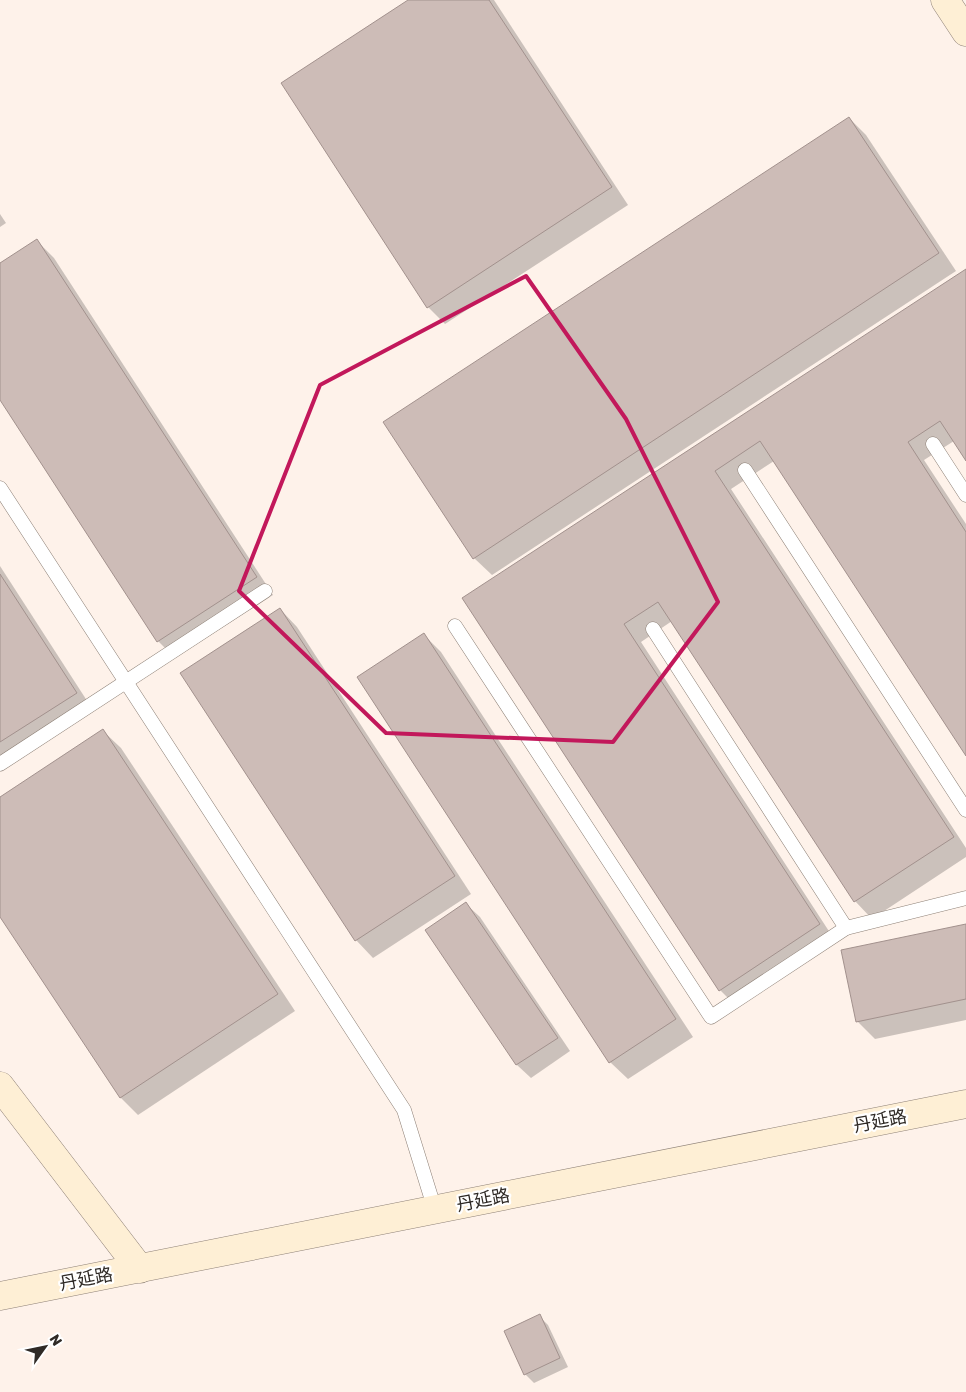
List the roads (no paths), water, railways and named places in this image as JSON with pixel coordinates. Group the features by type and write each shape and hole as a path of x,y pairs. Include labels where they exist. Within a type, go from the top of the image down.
{"main road":[{"path":"945,0 966,32"},
{"path":"0,1086 140,1269"},
{"name":"丹延路","path":"0,1296 966,1104"}],"lane":[{"path":"933,444 966,494"},
{"path":"745,470 966,810"},
{"path":"0,488 404,1110 435,1210"},
{"path":"0,764 265,591"},
{"path":"455,626 711,1017 846,928 966,898"},
{"path":"653,629 846,928"}]}
